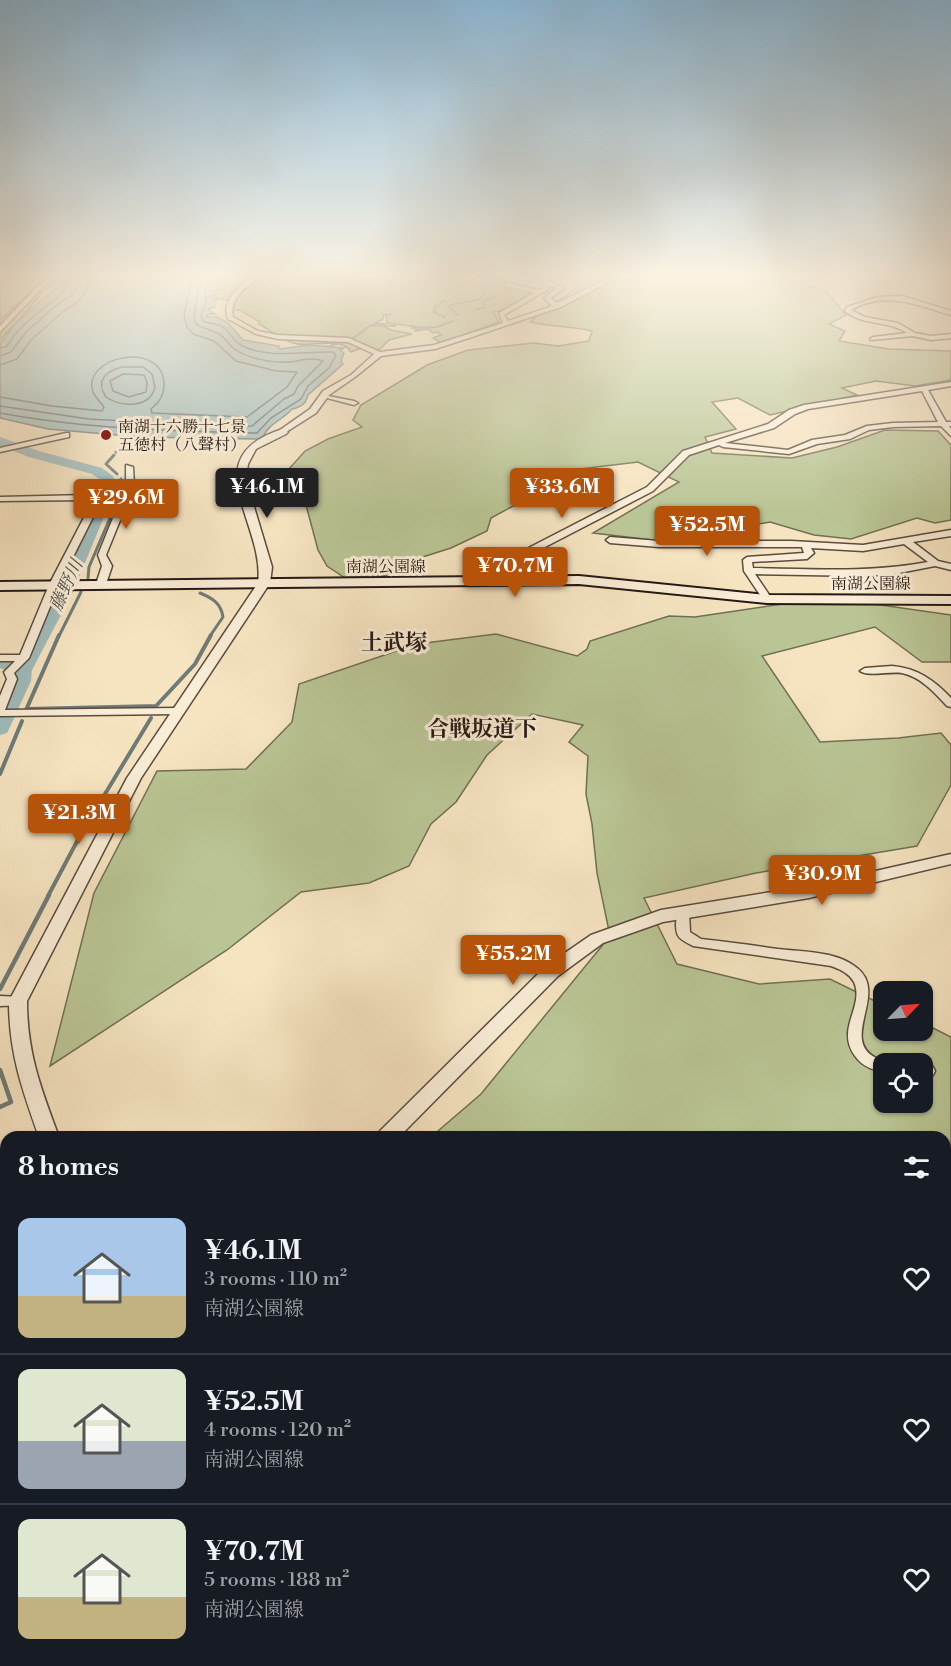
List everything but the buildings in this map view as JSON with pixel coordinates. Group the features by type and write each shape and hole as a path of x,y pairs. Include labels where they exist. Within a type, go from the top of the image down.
{"main road":[{"name":"南湖公園線","path":"0,586 501,583 579,580 767,600 951,600"}],"street":[{"path":"47,1131 27,1077 9,1001 134,778 264,583 266,567 242,480 243,464 252,447 283,432 313,411 326,393 353,376 378,356"},
{"path":"501,583 514,559 650,489 686,453 771,426 792,412 807,407 882,394 925,390 951,384"},
{"path":"925,390 951,434"},
{"path":"331,398 354,403"},
{"path":"718,444 789,452 815,442 847,436 867,429 893,425 947,424"},
{"path":"0,450 17,448 66,435"},
{"path":"101,584 107,566 102,555 130,486 129,467"},
{"path":"0,499 87,497 97,501 54,585 18,664 9,674 12,679 0,711 177,711"},
{"path":"610,540 659,544 862,548 951,533"},
{"path":"906,541 935,563 951,567"},
{"path":"767,600 749,571 747,560 807,556 810,553 806,546"},
{"path":"749,571 864,573 894,571 935,563"},
{"path":"0,658 18,664"},
{"path":"864,671 897,668 913,671 951,704"},
{"path":"393,1131 552,971 597,939 661,916 810,892 951,859"},
{"path":"683,912 683,934 698,943 833,961 849,968 861,980 862,991 854,1024 855,1045 868,1060 873,1062"}],"green space":[{"path":"452,356 951,356 951,380 915,386 876,381 842,388 857,395 770,415 738,398 712,402 736,429 705,437 712,453 792,458 837,447 885,430 938,431 951,445 951,520 935,523 917,518 851,539 814,535 770,522 661,541 593,533 679,482 638,462 555,472 528,498 491,518 487,531 451,548 410,561 387,575 345,578 327,566 318,550 306,505 291,486 287,475 289,469 305,451 328,439 362,427 353,420 361,405 427,365"},
{"path":"839,599 951,615 951,662 922,662 875,627 762,656 820,742 941,733 951,745 951,785 917,846 756,873 644,898 677,964 759,984 830,979 873,1000 873,1041 933,1041 933,1028 951,1037 951,1131 438,1131 481,1094 610,936 597,873 592,824 586,794 588,756 569,742 583,725 532,714 487,755 456,802 431,824 409,866 369,883 301,892 227,950 50,1066 94,893 157,771 246,769 292,722 299,684 417,644 496,634 577,656 587,649 590,641 669,616 695,617 810,600"}],"water":[{"path":"0,356 343,356 341,361 343,364 308,395 303,405 292,409 259,439 140,437 48,429 0,418"}],"waterway":[{"name":"藤野川","path":"0,441 34,454 97,471 108,479 110,485 65,592 23,670"},
{"path":"116,452 125,443"},
{"path":"114,455 106,464 117,474"},
{"path":"88,578 89,567 117,502 121,479"},
{"path":"59,636 81,592"},
{"path":"200,593 215,602 222,612 223,617 210,636"},
{"path":"26,710 59,635"},
{"path":"27,709 156,706 195,664 211,635"},
{"path":"0,662 23,670"},
{"name":"藤野川","path":"0,729 22,681 23,670"},
{"path":"48,896 82,832 151,718"},
{"path":"0,774 22,721"},
{"path":"0,989 49,895"},
{"path":"0,1070 11,1102 0,1107"}],"place":[{"name":"南湖十六勝十七景 五徳村（八聲村）","path":"106,435"}],"district":[{"name":"土武塚","path":"394,642"},
{"name":"合戦坂道下","path":"482,728"}]}
